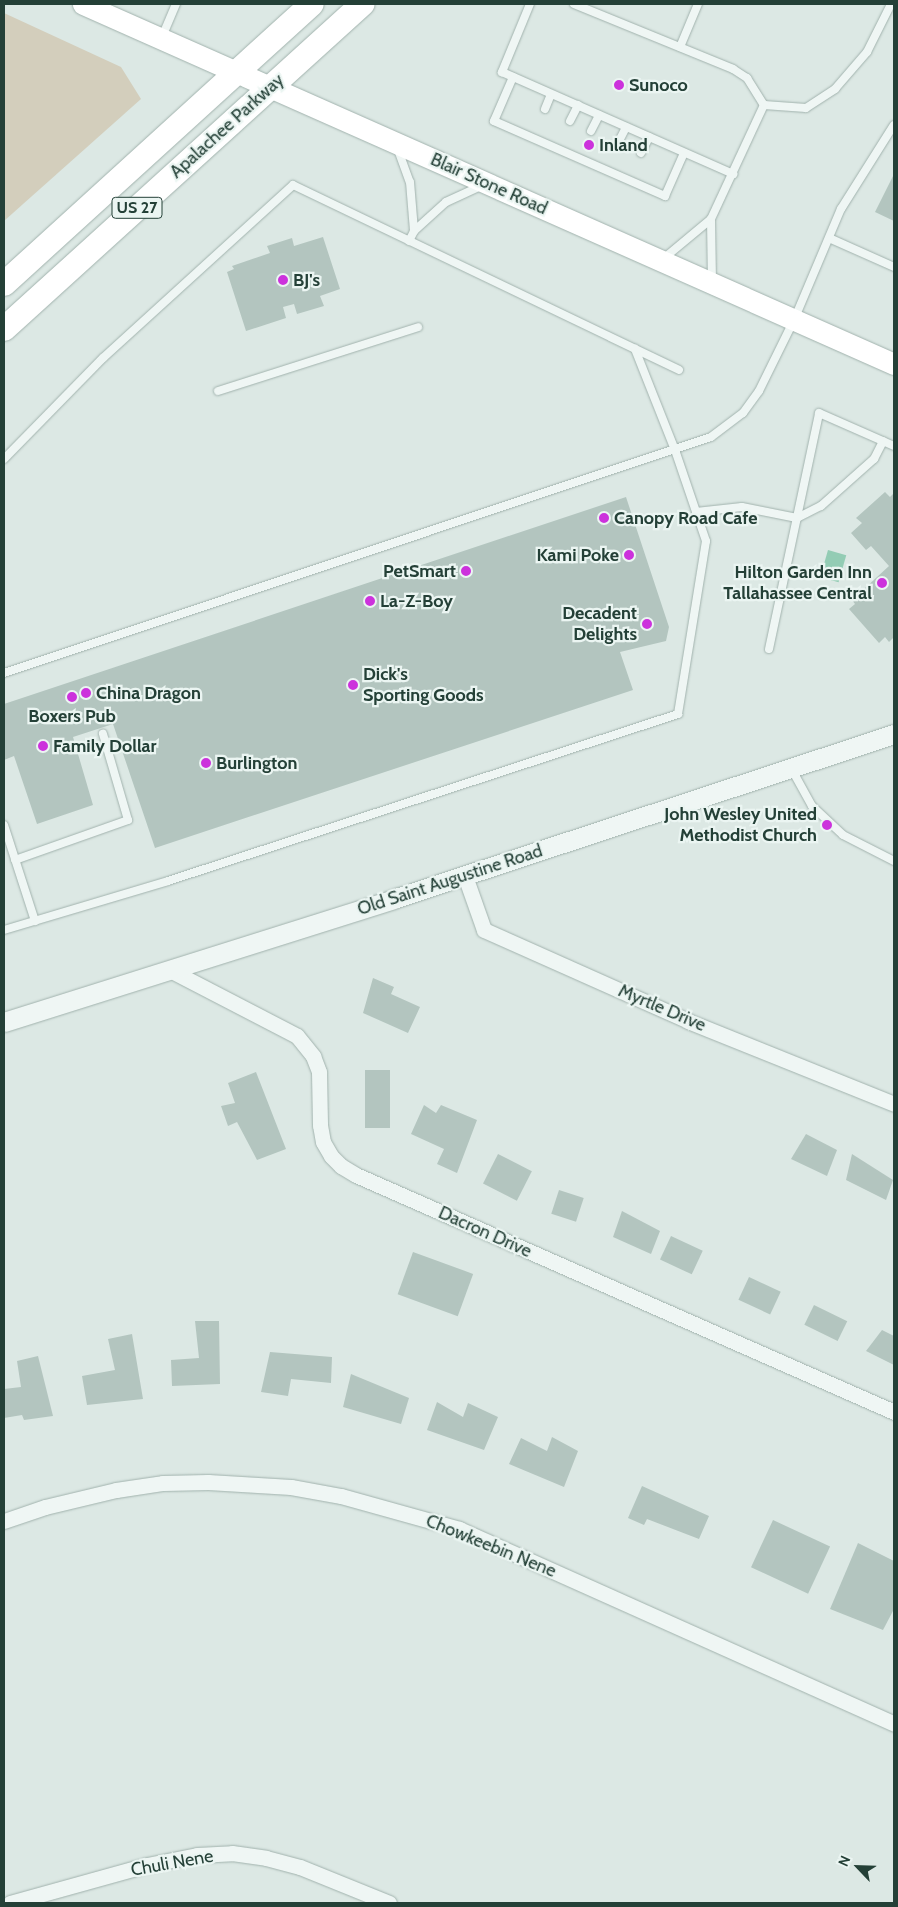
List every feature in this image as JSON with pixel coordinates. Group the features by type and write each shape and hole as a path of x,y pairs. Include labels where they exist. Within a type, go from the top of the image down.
{"main road":[{"name":"Blair Stone Road","path":"83,4 894,364"},
{"name":"Apalachee Parkway","path":"4,284 312,4"},
{"name":"Apalachee Parkway","path":"4,329 362,4"}],"street":[{"name":"Old Saint Augustine Road","path":"4,1022 465,876 894,734"},
{"name":"Myrtle Drive","path":"465,876 484,930 688,1021 894,1104"},
{"name":"Dacron Drive","path":"168,969 297,1036 312,1056 319,1072 320,1125 323,1142 331,1156 348,1171 894,1412"},
{"name":"Chowkeebin Nene","path":"4,1521 45,1507 116,1490 163,1483 208,1482 290,1487 341,1496 459,1529 894,1724"},
{"name":"Chuli Nene","path":"10,1903 147,1865 197,1855 232,1853 266,1858 300,1867 389,1903"}],"lane":[{"path":"161,39 176,4"},
{"path":"530,4 502,72 733,174"},
{"path":"574,4 733,69 747,78 764,105"},
{"path":"680,47 698,4"},
{"path":"764,105 806,108 835,89 866,52 892,4"},
{"path":"513,77 494,121 560,145 578,158 606,170 631,176 665,196 684,153"},
{"path":"544,110 552,94"},
{"path":"570,122 578,105"},
{"path":"661,261 711,220 764,105"},
{"path":"591,130 599,114"},
{"path":"4,673 711,437 743,413 760,390 794,320 841,209 894,125"},
{"path":"618,143 626,127"},
{"path":"641,153 649,137"},
{"path":"395,142 410,182 414,231"},
{"path":"578,158 582,150"},
{"path":"606,170 609,161"},
{"path":"409,241 414,231 446,202 488,183"},
{"path":"4,459 103,358 293,185 679,370"},
{"path":"711,220 712,284"},
{"path":"829,238 894,267"},
{"path":"218,391 418,327"},
{"path":"4,930 178,878 678,714 706,541 675,450 635,348"},
{"path":"769,649 820,413 894,446"},
{"path":"696,512 742,507 797,518 821,506 874,459 883,441"},
{"path":"15,860 128,820 103,734"},
{"path":"791,768 812,806 843,835 894,861"},
{"path":"4,825 35,921"}],"shaded area":[{"path":"4,13 121,67 141,99 4,221"},
{"path":"828,550 846,555 839,582 820,577"}],"building":[{"path":"894,174 894,221 875,212"},
{"name":"BJ's","path":"323,237 340,289 320,296 324,306 297,314 294,304 283,307 286,318 246,331 227,272 234,269 232,266 270,253 267,246 292,238 294,246"},
{"name":"Hilton Garden Inn Tallahassee Central","path":"885,492 890,497 894,493 894,637 889,642 885,637 879,643 849,609 855,604 852,600 889,566 871,546 866,550 851,533 862,523 856,518"},
{"path":"626,497 669,627 666,641 620,652 633,690 155,848 113,724 73,737 93,805 37,824 14,756 4,760 4,704"},
{"path":"373,978 394,987 391,994 420,1007 408,1033 363,1013"},
{"path":"365,1070 390,1070 390,1128 365,1128"},
{"path":"256,1072 286,1149 257,1160 237,1122 228,1126 221,1106 235,1103 228,1083"},
{"path":"424,1105 436,1113 441,1105 477,1120 457,1173 437,1164 444,1149 411,1134"},
{"path":"806,1134 837,1150 827,1176 791,1159"},
{"path":"498,1154 532,1171 517,1201 483,1183"},
{"path":"852,1154 893,1180 886,1200 846,1180"},
{"path":"559,1190 584,1198 576,1222 551,1214"},
{"path":"622,1211 660,1231 651,1254 613,1237"},
{"path":"671,1236 703,1251 692,1274 660,1260"},
{"path":"413,1252 473,1274 458,1316 398,1294"},
{"path":"749,1277 781,1292 770,1314 738,1300"},
{"path":"814,1305 847,1321 838,1341 804,1325"},
{"path":"195,1321 219,1321 220,1384 172,1386 171,1360 199,1358"},
{"path":"882,1330 894,1336 894,1365 866,1351"},
{"path":"132,1334 143,1399 87,1405 82,1376 115,1370 108,1339"},
{"path":"270,1352 332,1357 331,1383 291,1379 288,1396 261,1392"},
{"path":"38,1356 53,1416 24,1420 22,1415 4,1418 4,1389 21,1387 17,1361"},
{"path":"351,1374 409,1398 401,1424 343,1407"},
{"path":"437,1402 463,1417 468,1403 498,1417 484,1450 427,1430"},
{"path":"552,1437 578,1451 564,1487 509,1464 521,1438 547,1451"},
{"path":"642,1486 709,1516 699,1539 647,1519 644,1525 628,1518"},
{"path":"773,1520 830,1547 808,1594 751,1567"},
{"path":"858,1543 894,1561 894,1609 883,1630 830,1609"}],"place":[{"name":"Sunoco","path":"619,85"},
{"name":"Inland","path":"589,145"},
{"name":"BJ's","path":"283,280"},
{"name":"Canopy Road Cafe","path":"604,518"},
{"name":"Kami Poke","path":"629,555"},
{"name":"PetSmart","path":"466,571"},
{"name":"Hilton Garden Inn Tallahassee Central","path":"882,583"},
{"name":"La-Z-Boy","path":"370,601"},
{"name":"Decadent Delights","path":"647,624"},
{"name":"Dick's Sporting Goods","path":"353,685"},
{"name":"China Dragon","path":"86,693"},
{"name":"Boxers Pub","path":"72,697"},
{"name":"Family Dollar","path":"43,746"},
{"name":"Burlington","path":"206,763"},
{"name":"John Wesley United Methodist Church","path":"827,825"}]}
